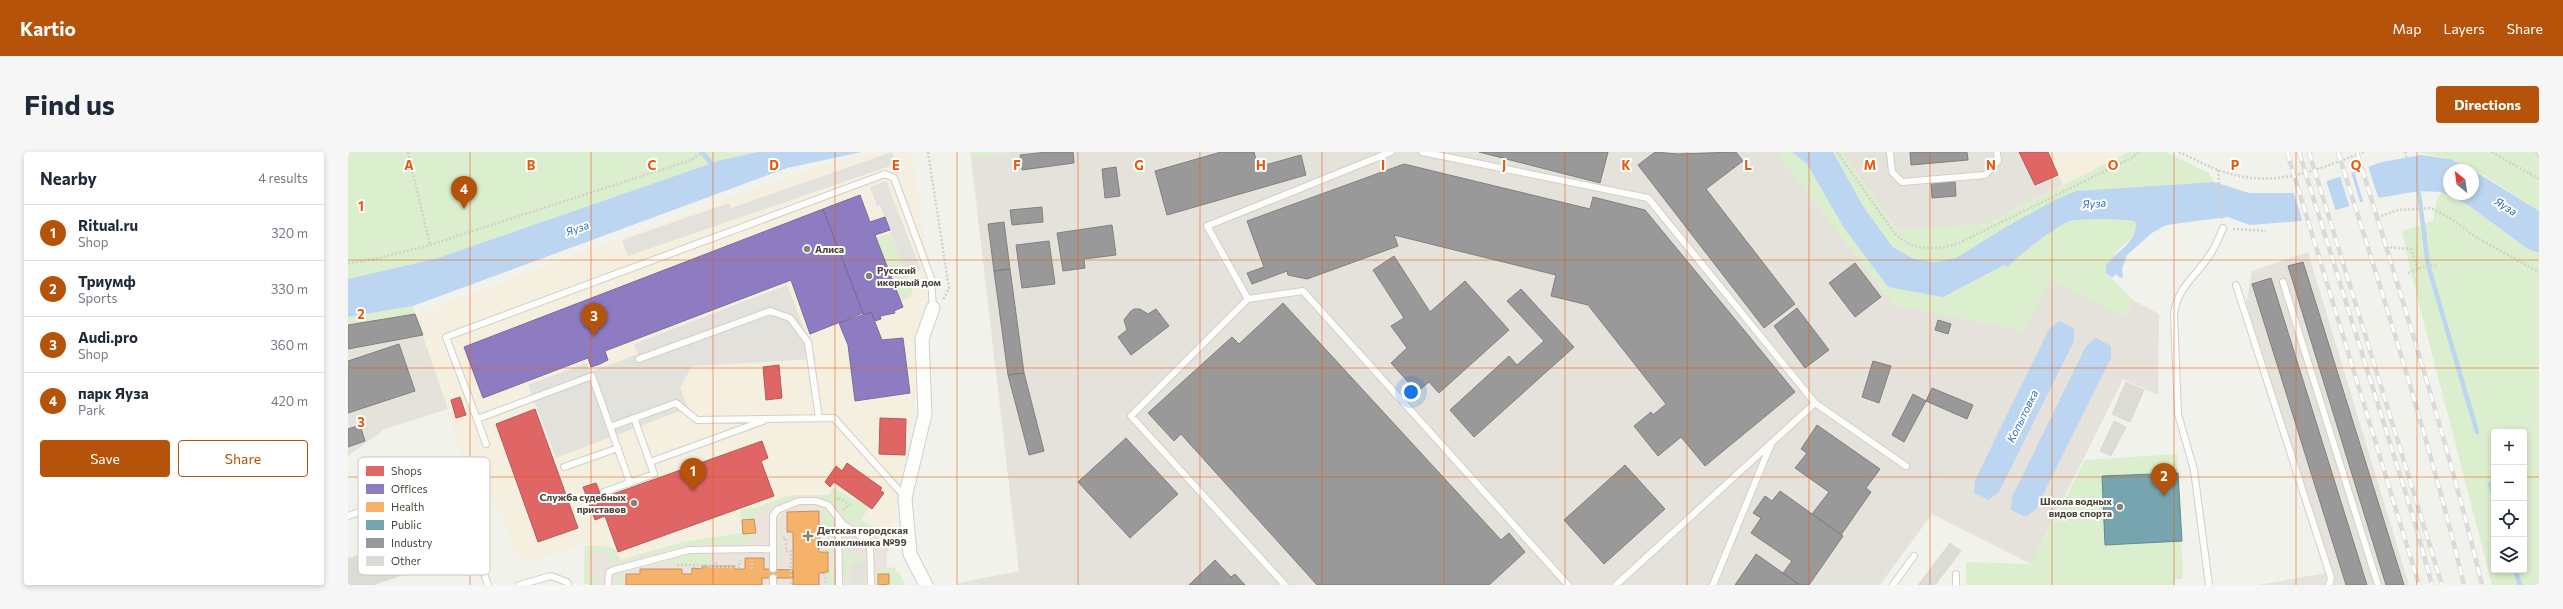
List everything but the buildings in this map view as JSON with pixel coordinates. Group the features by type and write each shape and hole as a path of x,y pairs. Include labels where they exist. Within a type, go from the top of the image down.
{"street":[{"path":"926,585 910,554 905,498 925,414 922,339 933,308"}],"lane":[{"path":"1248,299 1207,226 1391,152"},
{"path":"1422,152 1648,198 1815,403 1906,466"},
{"path":"1890,152 1892,172 1902,182 1985,175 1998,161 1997,152"},
{"path":"486,444 446,337 885,174 894,178 931,278 933,308"},
{"path":"2210,585 2194,470 2178,414 2174,314 2175,302 2182,288 2208,258 2223,225"},
{"path":"2283,282 2378,585"},
{"path":"2236,285 2331,578 2329,585"},
{"path":"1285,585 1131,416 1248,299 1303,291 1568,585"},
{"path":"639,359 770,311 790,318 808,342 819,418"},
{"path":"477,419 592,376 630,483"},
{"path":"610,427 676,403 697,420 834,418 905,498"},
{"path":"1616,585 1815,403"},
{"path":"604,492 654,474 634,418"},
{"path":"650,462 769,419"},
{"path":"1713,585 1772,442"},
{"path":"564,467 618,448"},
{"path":"773,570 773,516 777,510 799,501 816,501 828,505 838,518 870,542 871,585"},
{"path":"348,516 358,512"},
{"path":"838,518 839,585"},
{"path":"608,585 609,572 689,550 773,549"},
{"path":"1893,585 1914,556"},
{"path":"1956,574 1956,585"},
{"path":"485,575 488,585"},
{"path":"519,585 551,576 567,582 568,585"},
{"path":"773,578 773,585"}],"path":[{"path":"408,152 430,245"},
{"path":"348,263 375,259 430,245 691,160 703,152"},
{"path":"928,152 948,288 947,295 941,304 933,308"},
{"path":"1838,152 1895,234 1905,243 1917,248 1941,248 1966,240 2132,158 2139,152"},
{"path":"2179,152 2218,170 2266,180 2292,177 2364,152"},
{"path":"2405,152 2407,158"},
{"path":"2492,152 2539,179"},
{"path":"2536,152 2539,158"},
{"path":"2218,170 2223,225 2266,231"},
{"path":"2418,269 2411,249 2387,247 2378,217 2398,210 2431,208 2449,217 2477,238 2539,272"},
{"path":"2408,273 2428,265 2436,266"},
{"path":"819,534 825,534"},
{"path":"673,565 716,565 717,550"},
{"path":"787,552 791,552 791,585"},
{"path":"752,561 752,569"},
{"path":"708,565 708,567 731,568"},
{"path":"824,573 826,585"}],"shaded area":[{"path":"888,152 912,152 933,297 891,538 861,520 868,507 829,495 792,495 754,508 741,510 742,533 684,542 619,560 616,550 610,547 582,545 533,561 516,557 501,512 490,502 490,457 462,457 415,314 797,173 851,157"},
{"path":"892,152 896,164 628,256 622,240 729,203 731,208"},
{"path":"1010,152 1776,152 1895,306 2051,279 2124,317 2133,300 2159,314 2158,395 2123,379 2031,564 1932,514 1880,585 958,585 958,583 1019,571 971,158"},
{"path":"1842,152 2048,152 2063,185 1988,224 1898,231"},
{"path":"2048,152 2128,152 2063,185"},
{"path":"886,181 921,270 907,275 880,205 877,206 870,187"},
{"path":"2308,252 2409,585 2327,585 2326,573 2244,316 2252,271"},
{"path":"787,285 816,359 692,366 680,388 688,408 556,458 528,385 586,363 590,372 638,354 634,344"},
{"path":"415,314 448,409 385,429 348,456 348,325"},
{"path":"1942,412 1970,423 1911,536 1875,585 1822,585"},
{"name":"Детская городская поликлиника №99","path":"833,488 869,507 861,520 891,538 886,555 887,567 896,568 894,585 589,585 584,583 585,546 610,547 616,550 620,560 684,542 742,533 741,510 754,508 792,495 829,495"},
{"path":"865,559 865,585 852,585 852,563 862,562"},
{"path":"2326,573 2327,585 2258,585"}],"green space":[{"path":"348,152 758,152 721,160 438,258 348,279"},
{"path":"970,152 1010,152 971,158"},
{"path":"1776,152 1792,152 1807,164 1844,228 1888,287 2004,265 2008,267 2036,242 2067,222 2090,219 2121,220 2135,221 2135,232 2116,254 2106,273 2133,300 2124,317 2051,280 2025,331 1895,306"},
{"path":"1833,152 1842,152 1898,231 1988,224 2128,152 2165,152 2209,173 2214,182 2076,191 2006,227 1956,258 1935,262 1914,259 1894,247 1863,206"},
{"path":"2418,152 2539,152 2539,211 2479,173 2479,164 2461,164 2450,159"},
{"path":"2441,192 2443,193 2443,200 2458,200 2465,203 2528,249 2539,253 2539,585 2492,585 2410,269 2402,231 2433,221 2436,201"},
{"path":"891,233 913,291 909,298 901,301 877,238"},
{"path":"413,306 415,314 348,325 348,317"},
{"name":"Школа водных видов спорта","path":"2177,454 2183,579 2175,579 2175,585 1966,585 1966,562 2031,564 2085,460"},
{"path":"833,488 869,507 861,520 891,538 887,553 884,542 886,539 878,534 875,538 847,520 834,503 825,498 794,497 755,512 756,535 749,542 689,545 619,563 610,560 603,551 590,553 589,575 598,580 601,585 584,583 585,546 602,546 610,548 614,550 620,560 684,542 742,533 741,510 754,508 792,495 829,495"},
{"path":"822,508 831,516 833,530 822,530"},
{"path":"782,537 782,558 778,554 779,539"},
{"path":"830,540 833,540 833,556 828,556 827,552"},
{"path":"850,540 859,540 864,548 843,547"},
{"path":"843,551 849,551 850,555 865,558 862,562 850,563 850,578 844,578"},
{"path":"689,554 711,555 714,564 662,564"},
{"path":"881,567 900,573 905,585 889,585 889,574 877,574"},
{"path":"828,569 833,569 834,585 828,585 826,572"},
{"path":"624,572 623,585 616,585 618,577"}],"water":[{"name":"Яуза","path":"758,152 862,152 787,168 413,306 348,317 348,279 438,258 721,160"},
{"name":"Яуза","path":"1792,152 1833,152 1863,206 1893,247 1914,259 1935,262 1956,258 2006,227 2055,200 2076,191 2214,182 2249,193 2293,193 2382,162 2421,155 2450,159 2460,164 2443,164 2443,193 2419,191 2372,199 2301,221 2250,225 2228,217 2166,225 2152,233 2127,255 2122,269 2123,277 2120,278 2116,274 2112,278 2106,273 2106,265 2131,240 2136,228 2135,221 2100,219 2067,222 2028,249 2008,267 2004,265 1943,297 1888,287 1844,228 1807,164"},
{"name":"Яуза","path":"2479,174 2539,211 2539,253 2528,249 2465,203 2458,200 2479,200"},
{"name":"Копытовка","path":"2059,321 2074,328 2074,341 1999,492 1989,500 1974,493 1975,480 2049,329"},
{"path":"2096,338 2111,346 2111,358 2036,509 2026,517 2011,510 2012,497 2086,346"}],"pier":[{"path":"2368,166 2379,200 2364,204 2354,171"},
{"path":"2351,172 2361,204 2350,208 2340,176"},
{"path":"2326,180 2336,212 2303,223 2293,191"}],"waterway":[{"path":"702,152 715,168"},
{"path":"2418,186 2428,265 2477,432"},
{"path":"2516,573 2520,585"}],"railway":[{"path":"2287,152 2419,585"},
{"path":"2299,152 2415,523 2432,585"},
{"path":"2309,152 2442,585"},
{"path":"2338,152 2421,422 2464,585"},
{"path":"2357,152 2439,422 2482,585"}],"place":[{"name":"парк Яуза","path":"464,209"},
{"name":"Алиса","path":"807,249"},
{"name":"Русский икорный дом","path":"869,276"},
{"name":"Audi.pro","path":"594,336"},
{"name":"Ritual.ru","path":"693,491"},
{"name":"Триумф","path":"2164,496"},
{"name":"Служба судебных приставов","path":"634,503"},
{"name":"Школа водных видов спорта","path":"2120,507"},
{"name":"Детская городская поликлиника №99","path":"808,536"}]}
